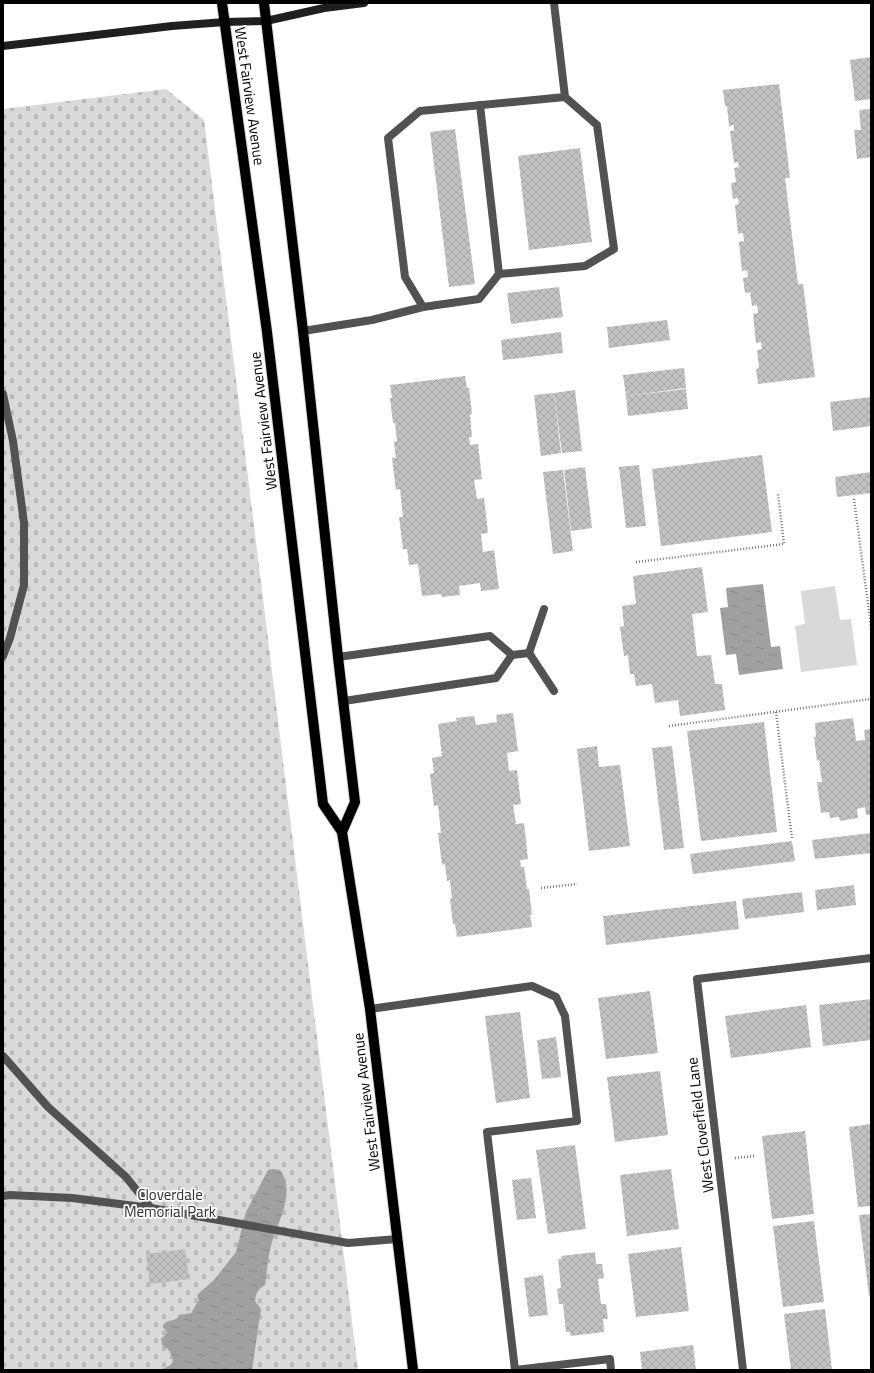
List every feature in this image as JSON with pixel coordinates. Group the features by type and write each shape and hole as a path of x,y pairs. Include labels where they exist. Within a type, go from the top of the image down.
{"main road":[{"name":"West Fairview Avenue","path":"222,3 268,340 323,804 342,832 370,1009 414,1370"},
{"name":"West Fairview Avenue","path":"264,3 303,331 355,802 342,832"},
{"path":"3,46 172,26 266,21 324,8 364,3"}],"street":[{"path":"499,274 585,266 614,249 597,125 566,97 554,3"},
{"path":"423,306 405,277 388,138 420,111 566,97"},
{"path":"303,331 372,320 423,306 479,299 499,274 480,105"},
{"path":"3,394 13,440 24,523 24,585 10,638 3,656"},
{"path":"529,653 544,609"},
{"path":"338,656 490,636 512,655 529,653"},
{"path":"529,653 554,691"},
{"path":"344,700 496,678 512,655"},
{"name":"West Cloverfield Lane","path":"743,1370 697,979 871,958"},
{"path":"370,1009 532,986 556,997 565,1016 577,1121 487,1132 515,1370 610,1359 611,1370"},
{"path":"3,1056 48,1107 126,1177 151,1208"},
{"path":"3,1196 10,1195 72,1198 151,1208 348,1243 397,1239"}],"path":[{"path":"636,562 784,544 778,494"},
{"path":"854,499 871,626"},
{"path":"669,726 871,700"},
{"path":"776,712 792,839"},
{"path":"541,888 577,884"}],"green space":[{"name":"Cloverdale Memorial Park","path":"166,89 204,120 358,1370 3,1370 3,109"},
{"path":"835,586 840,620 851,619 857,665 801,672 795,626 805,624 801,591"}],"water":[{"path":"763,584 771,647 780,646 783,669 739,675 736,654 726,655 720,608 728,607 726,588"},
{"path":"268,1170 280,1170 285,1178 286,1196 285,1206 271,1247 265,1285 259,1290 255,1298 255,1301 261,1309 252,1370 160,1370 169,1366 173,1362 170,1352 162,1345 161,1339 167,1333 163,1328 163,1325 166,1322 176,1319 180,1315 191,1313 199,1300 197,1295 214,1280 236,1252 246,1212"}],"building":[{"path":"871,57 871,99 855,101 850,60"},
{"path":"779,84 790,178 785,178 798,284 803,284 815,377 758,384 756,369 759,368 757,350 762,349 761,342 756,343 753,314 758,313 757,305 752,306 750,292 745,293 743,278 748,277 747,270 742,271 739,242 744,241 743,233 738,234 735,205 739,204 738,198 733,199 731,183 736,182 734,168 739,167 738,162 734,163 730,131 734,131 734,125 729,126 727,106 725,106 723,90"},
{"path":"871,109 871,157 857,159 854,130 861,130 859,110"},
{"path":"455,129 475,284 449,287 430,132"},
{"path":"580,148 592,242 529,250 518,156"},
{"path":"559,287 563,317 511,324 507,293"},
{"path":"667,320 670,340 609,348 607,327"},
{"path":"561,332 563,353 503,360 501,340"},
{"path":"684,368 686,388 626,396 623,375"},
{"path":"465,376 467,388 469,388 472,414 470,414 472,437 469,437 470,445 478,444 482,479 474,480 477,499 484,498 488,533 481,534 483,552 494,550 499,589 481,591 480,583 459,586 460,595 442,597 441,594 422,596 418,564 409,565 407,549 403,549 399,517 403,517 400,489 396,490 392,458 396,458 394,442 397,441 395,423 393,423 390,385"},
{"path":"686,389 688,409 628,416 626,396"},
{"path":"575,390 582,451 562,453 554,393"},
{"path":"554,393 561,453 541,456 534,395"},
{"path":"871,397 871,426 833,431 830,402"},
{"path":"762,455 772,532 661,546 652,469"},
{"path":"639,465 646,526 626,528 619,467"},
{"path":"585,467 592,528 571,531 564,470"},
{"path":"563,470 573,551 553,554 543,472"},
{"path":"871,472 871,493 837,497 835,477"},
{"path":"702,567 708,612 692,614 697,656 711,655 715,684 722,684 725,710 680,716 678,700 655,703 652,684 636,686 634,674 630,674 628,655 624,656 620,627 624,626 622,606 636,604 633,576"},
{"path":"513,713 518,751 507,753 509,771 517,770 521,804 513,805 516,824 524,823 528,859 520,860 521,867 524,867 527,889 529,889 532,927 457,937 455,924 453,924 450,899 452,899 450,880 447,881 445,864 442,865 438,833 441,833 438,805 434,806 430,774 434,773 432,758 442,756 438,724 457,721 456,718 474,716 476,725 497,722 496,715"},
{"path":"853,718 856,741 865,740 864,730 871,729 871,815 866,815 865,807 857,809 858,818 840,821 839,817 830,818 829,812 821,813 817,782 822,782 819,760 817,761 814,737 816,737 815,723"},
{"path":"764,722 777,832 701,841 687,731"},
{"path":"597,746 599,767 620,765 630,846 589,851 577,749"},
{"path":"672,746 684,848 664,850 652,748"},
{"path":"871,833 871,853 815,859 812,840"},
{"path":"792,841 795,861 693,874 690,854"},
{"path":"854,885 856,905 817,910 815,890"},
{"path":"802,892 804,912 745,919 742,899"},
{"path":"736,901 739,929 606,945 603,916"},
{"path":"650,991 658,1053 606,1059 598,998"},
{"path":"871,999 871,1040 823,1046 819,1005"},
{"path":"806,1005 811,1047 731,1058 725,1016"},
{"path":"520,1012 530,1098 496,1103 485,1016"},
{"path":"556,1037 561,1077 542,1079 537,1040"},
{"path":"660,1071 668,1135 615,1142 607,1077"},
{"path":"871,1124 871,1206 858,1207 849,1127"},
{"path":"805,1131 814,1214 772,1219 762,1136"},
{"path":"575,1145 586,1229 548,1234 536,1150"},
{"path":"671,1169 679,1229 627,1236 620,1175"},
{"path":"531,1178 536,1218 517,1220 512,1180"},
{"path":"871,1214 871,1295 869,1296 859,1215"},
{"path":"814,1221 824,1302 783,1307 773,1226"},
{"path":"681,1247 689,1311 636,1317 628,1254"},
{"path":"185,1249 189,1279 150,1284 146,1254"},
{"path":"595,1252 596,1264 602,1264 604,1278 598,1279 601,1304 606,1304 608,1319 603,1319 604,1332 571,1336 570,1332 566,1332 563,1304 559,1304 557,1289 561,1288 558,1259 562,1259 561,1256"},
{"path":"543,1275 548,1315 529,1317 524,1278"},
{"path":"825,1309 832,1370 791,1370 784,1314"},
{"path":"693,1345 696,1370 642,1370 640,1352"}]}
